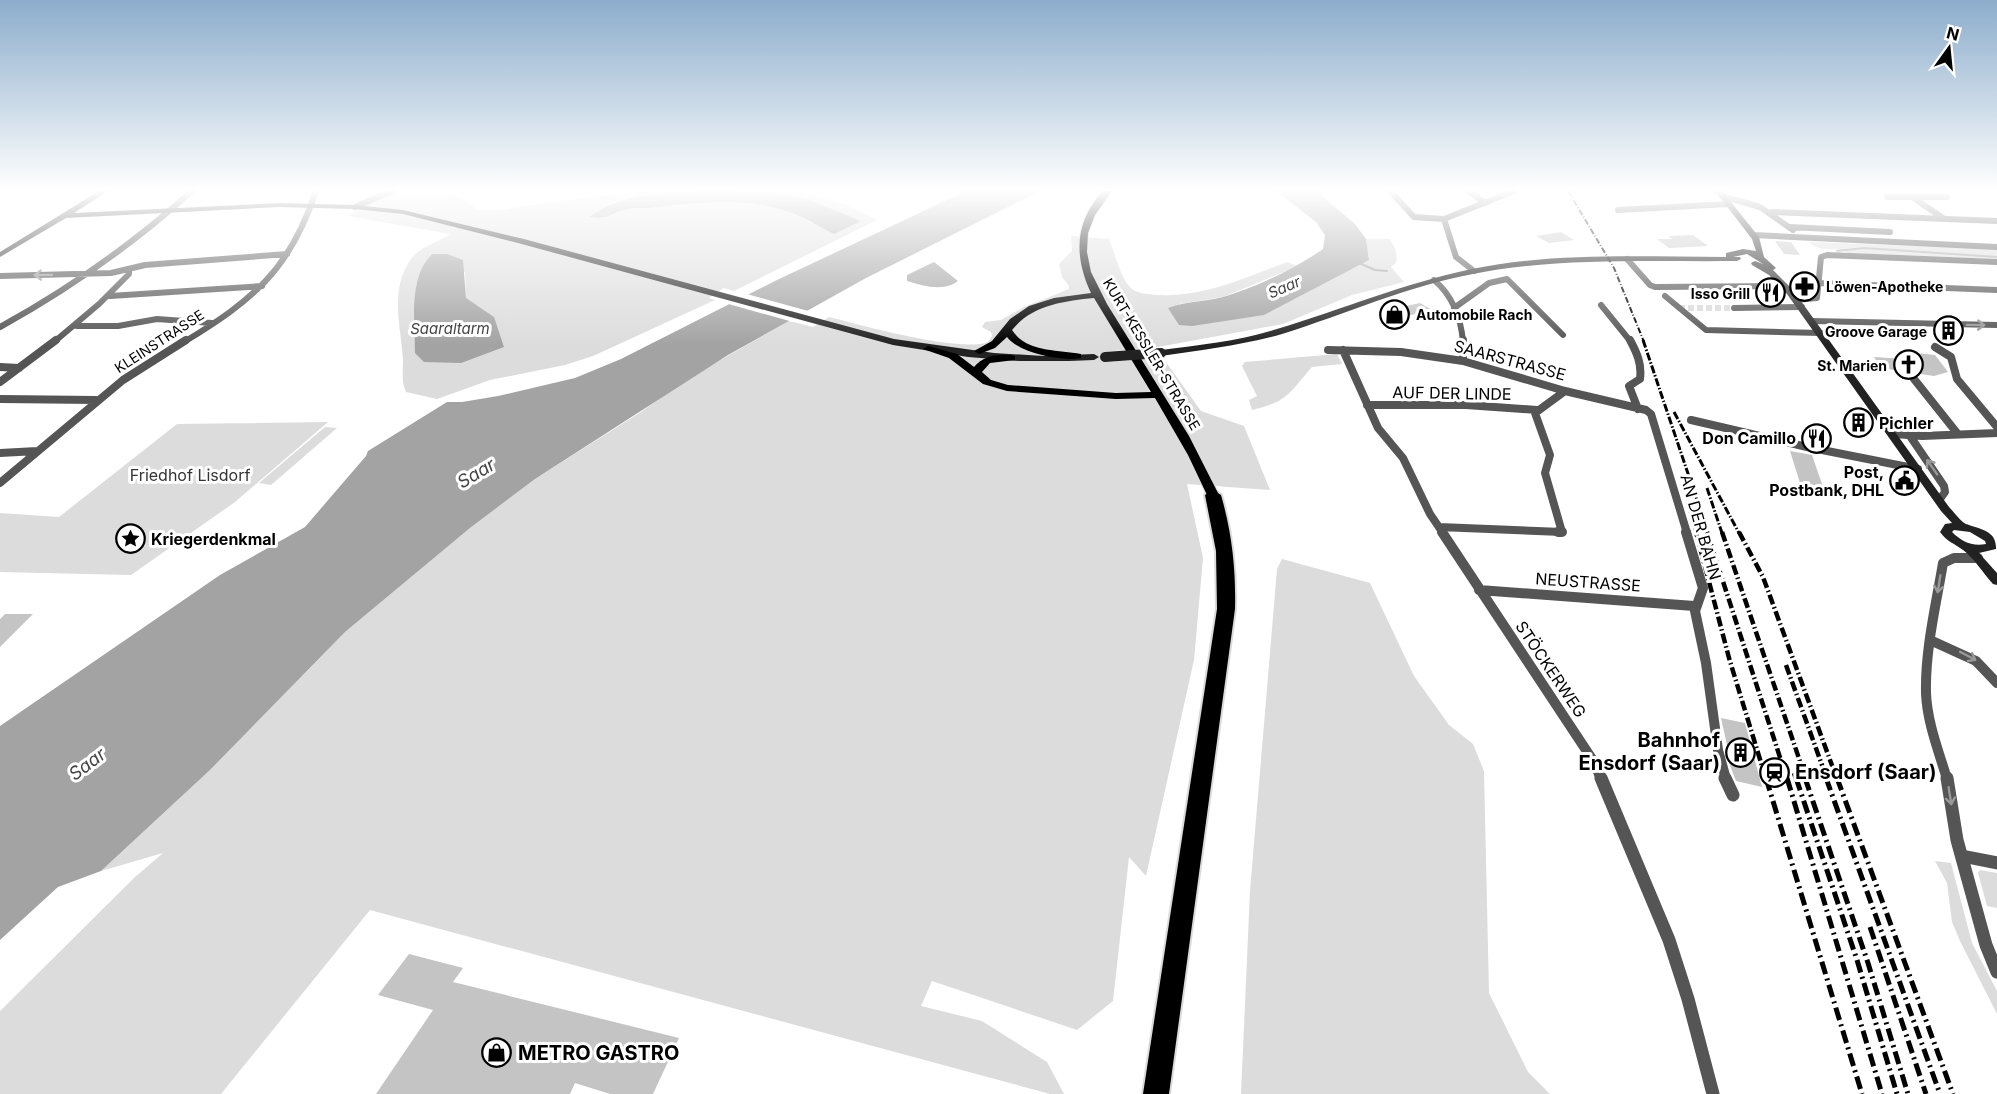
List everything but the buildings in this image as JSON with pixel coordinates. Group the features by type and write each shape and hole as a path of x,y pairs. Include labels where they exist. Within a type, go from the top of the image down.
{"highway":[{"path":"1156,1094 1226,609 1227,556 1213,495"}],"main road":[{"path":"0,255 21,242"},
{"path":"525,242 893,342 953,356 979,377 996,386 1028,391 1116,396 1158,394"},
{"name":"KURT-KESSLER-STRASSE","path":"1083,242 1086,271 1202,470 1213,495"},
{"path":"1735,257 1746,252 1751,246 1749,242"},
{"path":"1757,242 1760,260"},
{"path":"1746,252 1760,260 1793,296 1961,526"},
{"path":"979,377 977,372 982,363 990,359 1105,357 1161,353 1254,338 1325,318 1434,280 1474,271 1535,263 1627,259 1735,257 1760,260"},
{"path":"980,351 995,345 1014,321 1042,305 1058,300 1099,295"},
{"path":"850,330 980,351 1094,357"},
{"path":"1008,331 1015,340 1031,348 1077,356"},
{"path":"928,349 1011,358"},
{"path":"1987,546 1966,546 1952,539 1946,532 1949,527 1961,526 1976,530 1987,546 1996,575"}],"street":[{"path":"0,327 45,303 129,242"},
{"name":"KLEINSTRASSE","path":"0,483 96,400 156,357 238,307 277,271 293,242"},
{"path":"1451,242 1456,257 1474,271"},
{"path":"1890,242 1997,247"},
{"path":"0,276 86,275 129,271 145,266 287,254"},
{"path":"1627,259 1650,285 1669,288 1756,286 1793,296 1817,298 1821,256 1997,262"},
{"path":"0,382 77,326 110,296 129,274 129,271"},
{"path":"1454,308 1483,285 1507,279 1563,335"},
{"path":"1434,280 1446,289 1454,308 1463,336 1463,361"},
{"path":"1818,283 1997,290"},
{"path":"110,296 262,286"},
{"path":"1665,296 1706,330 1821,333"},
{"path":"1734,308 1793,296"},
{"name":"AN DER BAHN","path":"1601,305 1626,332 1632,343 1641,372 1640,379 1629,386 1642,409 1653,417 1703,588 1702,595 1694,606 1720,760 1724,779 1732,795"},
{"path":"77,326 118,326 157,319 212,323"},
{"path":"1812,321 1997,326"},
{"path":"1935,347 1951,357 1957,379 1997,427"},
{"name":"SAARSTRASSE","path":"1328,350 1401,352 1463,361 1565,391 1642,409"},
{"name":"STÖCKERWEG","path":"1343,350 1367,405 1383,435 1403,458 1430,514 1594,762 1670,940 1713,1094"},
{"path":"0,367 19,368"},
{"path":"1914,379 1957,433"},
{"path":"1440,527 1562,532 1546,486 1545,473 1550,455 1536,417 1537,410 1552,399 1563,395 1565,391"},
{"path":"0,399 96,400"},
{"name":"AUF DER LINDE","path":"1367,405 1466,405 1537,410"},
{"path":"1691,420 1818,450 1918,469"},
{"path":"1894,434 1910,436 1997,433"},
{"path":"1910,436 1944,486 1945,492 1940,499"},
{"path":"0,453 37,451"},
{"path":"1987,546 1943,563 1930,639 1926,692 1928,710 1948,783 1957,840 1986,945 1997,972"},
{"name":"NEUSTRASSE","path":"1479,590 1694,606"},
{"path":"1930,639 1977,661 1997,683"},
{"path":"1962,856 1997,863"}],"green space":[{"path":"435,242 833,242 734,291 724,288 709,298 715,300 593,356 565,365 490,380 437,399 406,392 403,380 398,308 400,283 411,259","holes":["465,272 466,298 415,353 416,285"]},
{"path":"1071,242 1110,242 1120,270 1129,286 1138,292 1158,295 1208,290 1287,262 1298,266 1223,297 1179,304 1179,325 1369,260 1366,242 1392,242 1397,256 1396,263 1391,267 1404,282 1352,295 1283,324 1158,347 1103,352 1108,362 1163,358 1201,411 1244,426 1270,490 1187,484 1203,558 1194,660 1146,876 1129,857 1113,1001 1077,1030 932,981 921,1006 982,1021 1047,1062 1064,1094 1050,1094 370,910 221,1094 0,1094 0,1011 134,878 163,853 101,871 210,770 345,632 470,528 535,479 641,412 687,379 789,321 813,327 829,317 934,341 956,344 988,342 992,336 991,332 982,327 985,322 1001,320 1022,308 1069,289 1062,277 1059,264 1072,251"},
{"path":"1808,242 1997,249 1997,259 1848,253 1814,246"},
{"path":"1337,354 1342,364 1312,367 1281,400 1252,410 1249,400 1257,396 1242,366 1245,362"},
{"name":"Friedhof Lisdorf","path":"328,422 235,502 131,575 0,572 0,513 59,517 177,424"},
{"path":"325,427 337,428 271,485 259,483"},
{"path":"1282,559 1370,583 1414,676 1449,725 1473,744 1484,771 1489,993 1528,1072 1550,1094 1241,1094 1250,891 1277,569"},
{"path":"1935,861 1951,863 1972,943 1997,991 1997,1014 1952,922 1947,883"},
{"path":"1980,870 1997,873 1997,908 1987,906 1978,873"}],"water":[{"name":"Saar","path":"858,242 938,242 866,278 728,355 535,479 470,528 345,632 210,770 101,871 58,887 0,940 0,726 220,575 305,527 368,451 447,402 498,396 575,378 621,359"},
{"name":"Saar","path":"1324,242 1366,242 1369,260 1264,315 1192,326 1179,325 1168,308 1223,297 1262,283 1323,249"},
{"name":"Saaraltarm","path":"432,254 447,254 463,260 466,298 494,317 504,347 461,363 424,362 415,353 416,287 424,264"},
{"path":"934,262 958,281 940,287 907,281 907,275"}],"pier":[{"path":"743,293 812,312 793,322 725,303"}],"waterway":[{"path":"1837,251 1864,248 1997,257"},
{"path":"1359,263 1375,270 1387,271"}],"tunnel":[{"path":"1679,308 1734,308"}],"railway":[{"path":"1598,242 1614,268 1644,342"},
{"path":"1643,340 1708,533"},
{"path":"1674,412 1739,533"},
{"path":"1707,488 1722,533"},
{"path":"1690,511 1696,533"},
{"path":"1696,532 1729,658 1766,779"},
{"path":"1707,532 1787,779"},
{"path":"1722,532 1806,779"},
{"path":"1739,532 1763,577 1837,779"},
{"path":"1786,665 1827,779"},
{"path":"1794,773 1796,779"},
{"path":"1766,778 1862,1094"},
{"path":"1787,778 1882,1094"},
{"path":"1796,778 1857,960 1897,1094"},
{"path":"1805,778 1868,963 1908,1094"},
{"path":"1826,778 1940,1094"},
{"path":"1837,778 1953,1094"},
{"path":"1870,927 1926,1094"}],"place":[{"name":"Löwen-Apotheke","path":"1805,286"},
{"name":"Isso Grill","path":"1771,293"},
{"name":"Automobile Rach","path":"1395,314"},
{"name":"Groove Garage","path":"1948,331"},
{"name":"St. Marien","path":"1908,365"},
{"name":"Pichler","path":"1858,423"},
{"name":"Don Camillo","path":"1817,438"},
{"name":"Post, Postbank, DHL","path":"1905,481"},
{"name":"Kriegerdenkmal","path":"130,539"},
{"name":"Bahnhof Ensdorf (Saar)","path":"1741,752"},
{"name":"Ensdorf (Saar)","path":"1774,772"},
{"name":"METRO GASTRO","path":"497,1053"}]}
